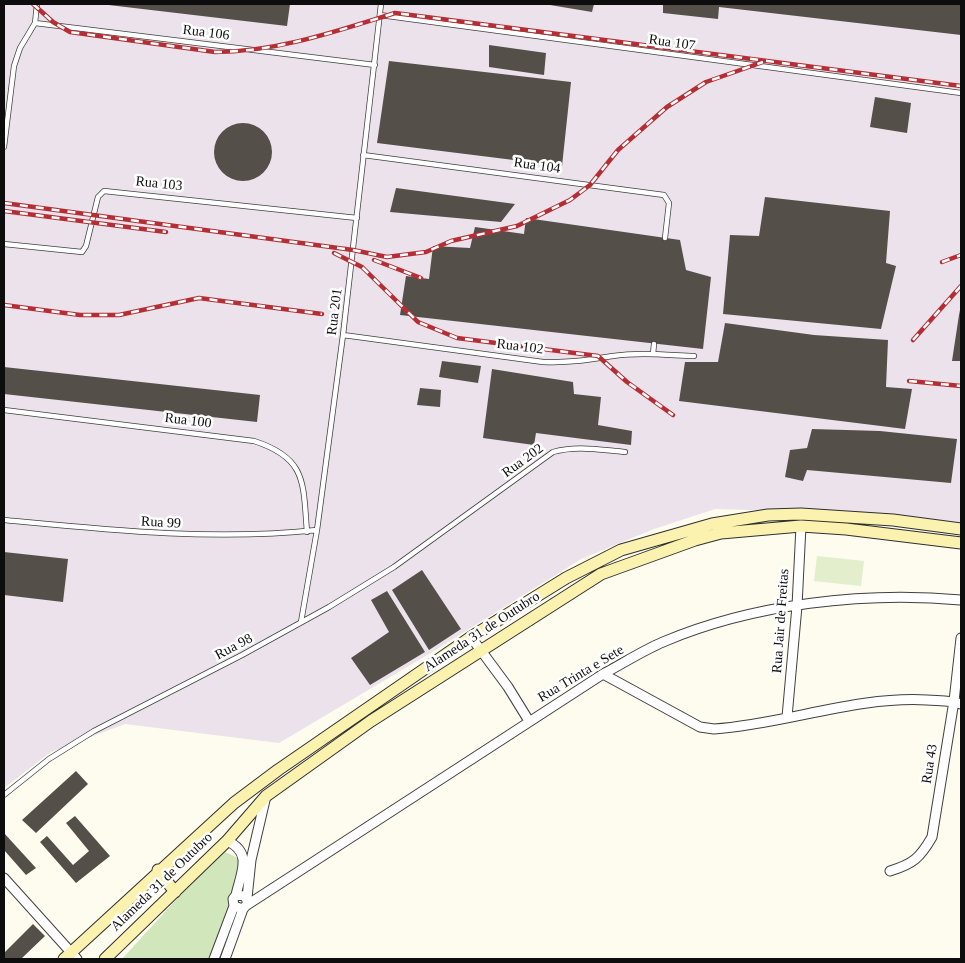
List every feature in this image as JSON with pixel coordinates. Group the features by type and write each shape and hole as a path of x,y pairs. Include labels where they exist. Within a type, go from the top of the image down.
{"main road":[{"path":"713,529 768,515 802,514 893,520 961,529"},
{"name":"Alameda 31 de Outubro","path":"70,957 158,870 256,786 472,637 566,578 621,550 713,529 801,526 846,528 961,542"},
{"name":"Alameda 31 de Outubro","path":"105,959 227,841 266,796 371,721 601,574 668,549 713,529"},
{"path":"158,870 175,892"}],"street":[{"name":"Rua Jair de Freitas","path":"787,717 797,606 801,526"},
{"name":"Rua Trinta e Sete","path":"246,903 260,898 602,674 662,642 722,620 797,606 862,599 930,597 961,600"},
{"path":"472,637 529,721"},
{"name":"Rua 43","path":"890,871 911,864 923,853 932,837 958,703 961,638"},
{"path":"602,674 700,727 714,729 730,728 850,705 901,700 958,703"},
{"path":"225,959 246,903 251,860 266,796"},
{"path":"214,959 234,906 233,899 236,895 243,862 243,853 240,847 227,841"},
{"path":"4,878 70,957"},
{"path":"236,895 240,894 246,903"},
{"path":"234,906 238,909 246,903"}],"lane":[{"path":"4,147 14,66 20,48 34,23 37,4"},
{"name":"Rua 201","path":"301,622 317,530 343,335 381,4"},
{"name":"Rua 107","path":"380,14 961,93"},
{"name":"Rua 106","path":"34,23 375,65"},
{"name":"Rua 104","path":"363,155 664,195 669,203 665,238"},
{"name":"Rua 103","path":"4,244 82,252 86,246 98,197 104,191 110,190 356,218"},
{"name":"Rua 102","path":"343,335 543,362 576,363 613,356 653,354 694,356"},
{"path":"653,354 654,344"},
{"name":"Rua 100","path":"4,410 254,441 273,447 284,454 297,468 303,487 307,532"},
{"name":"Rua 202","path":"472,513 553,452 565,448 579,448 625,452"},
{"name":"Rua 98","path":"4,796 49,759 94,731 242,656 301,622 394,567 472,513"},
{"name":"Rua 99","path":"4,520 141,534 202,536 272,535 317,530"}],"shaded area":[{"path":"4,4 961,4 961,524 887,514 715,509 654,529 581,559 429,654 279,743 125,724 51,752 4,788"}],"green space":[{"path":"817,556 864,561 861,586 814,581"},
{"path":"225,852 238,858 240,871 210,959 122,959 216,856"}],"building":[{"path":"100,4 290,4 287,26"},
{"path":"544,4 594,4 592,12"},
{"path":"663,4 961,4 961,35 719,7 718,19 663,13"},
{"path":"489,45 546,53 544,75 489,67"},
{"path":"389,61 571,82 562,166 377,143"},
{"path":"875,97 911,103 907,133 870,127"},
{"path":"237,123 249,123 264,131 272,146 272,158 264,173 249,181 237,181 222,173 214,158 214,146 222,131"},
{"path":"396,188 515,204 501,222 390,212"},
{"path":"765,197 890,211 886,263 896,266 881,329 723,314 730,235 759,236"},
{"path":"526,218 680,240 686,270 711,277 703,349 400,315 406,276 429,279 433,246 470,248 475,227 524,234"},
{"path":"960,310 961,361 952,361 959,315"},
{"path":"725,323 814,335 888,340 886,387 912,389 905,429 679,401 685,362 718,362"},
{"path":"442,361 481,366 478,383 439,377"},
{"path":"4,367 260,395 257,422 4,394"},
{"path":"492,369 573,382 574,394 601,397 598,425 632,431 631,445 536,433 534,445 483,438"},
{"path":"420,388 441,390 440,407 417,405"},
{"path":"812,429 880,431 957,439 951,483 807,470 803,481 785,477 790,450 807,448"},
{"path":"4,552 68,559 63,602 4,595"},
{"path":"422,570 461,629 429,650 392,590"},
{"path":"387,591 425,652 370,685 351,658 389,632 371,600"},
{"path":"76,771 88,784 36,833 22,820"},
{"path":"75,816 110,856 76,883 40,842 47,836 73,865 89,851 66,823"},
{"path":"4,833 36,868 26,875 4,850"},
{"path":"33,924 45,936 21,959 4,959 4,953"}],"railway":[{"path":"33,4 53,22 70,32 215,52 238,51 284,44 329,33 395,13 961,86"},
{"path":"4,203 353,250 387,257 426,252 451,241 517,226 570,200 590,185 618,150 667,107 706,82 763,62"},
{"path":"4,211 166,232"},
{"path":"334,253 362,267 418,322 457,338 598,356 627,382 673,415"},
{"path":"942,262 961,255"},
{"path":"374,260 421,278"},
{"path":"913,340 961,286"},
{"path":"4,305 80,315 119,315 199,298 322,314"},
{"path":"909,381 961,386"}]}
